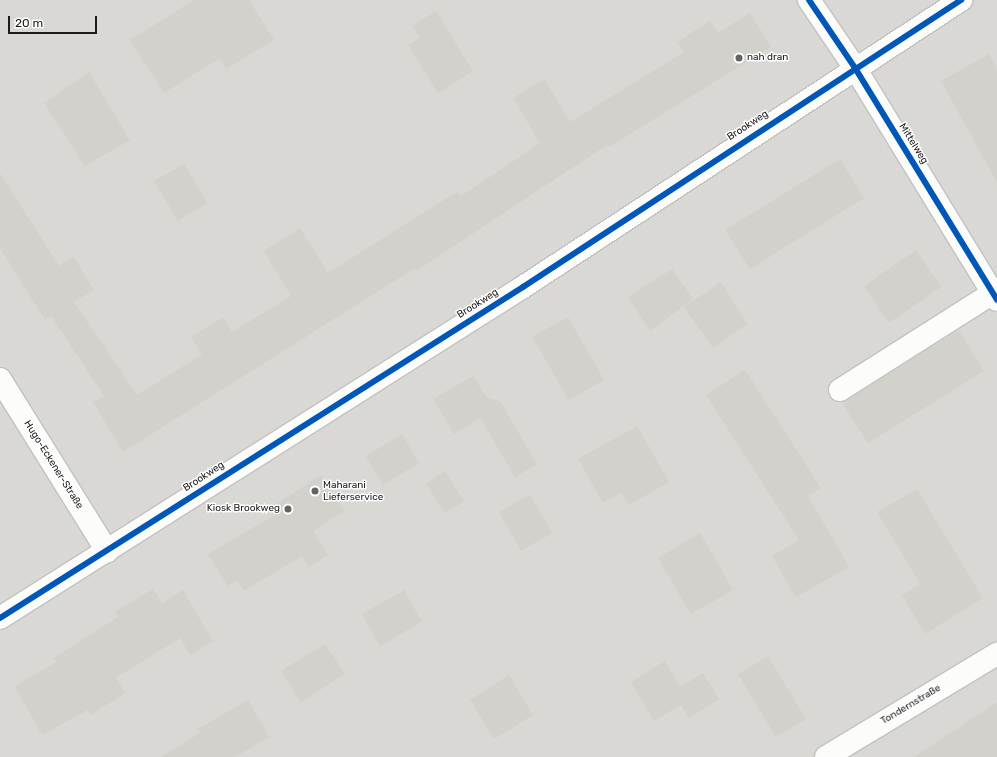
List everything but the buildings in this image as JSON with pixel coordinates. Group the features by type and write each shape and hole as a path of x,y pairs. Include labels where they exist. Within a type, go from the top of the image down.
{"street":[{"name":"Mittelweg","path":"809,0 855,68 995,296"},
{"name":"Brookweg","path":"0,618 523,287 855,68 961,0"},
{"path":"840,390 995,296"},
{"name":"Hugo-Eckener-Straße","path":"0,379 107,551"},
{"name":"Tondernstraße","path":"826,757 997,654"}],"shaded area":[{"path":"0,0 997,0 997,757 0,757"}],"cycle path":[{"path":"809,0 855,68 997,300"},
{"path":"0,618 523,287 961,0"}],"place":[{"name":"nah dran","path":"739,58"},
{"name":"Maharani Lieferservice","path":"315,491"},
{"name":"Kiosk Brookweg","path":"288,509"}]}
